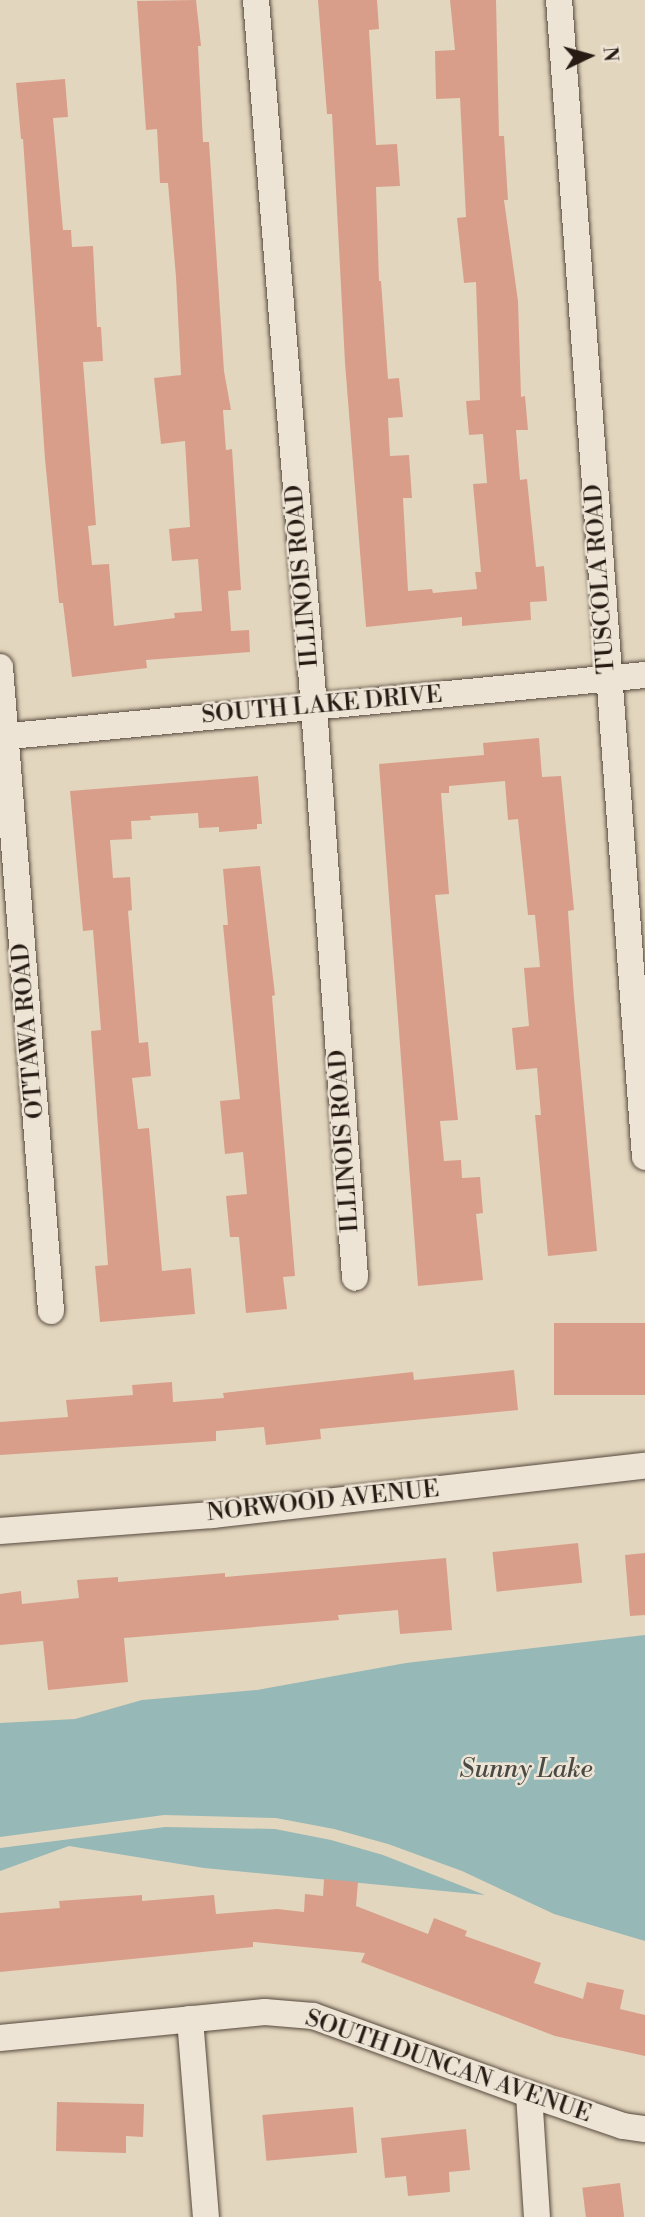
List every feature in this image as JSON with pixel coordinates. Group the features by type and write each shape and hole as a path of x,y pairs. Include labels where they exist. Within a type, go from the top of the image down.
{"street":[{"name":"ILLINOIS ROAD","path":"256,0 314,707 355,1278"},
{"name":"TUSCOLA ROAD","path":"559,0 645,1157"},
{"name":"OTTAWA ROAD","path":"0,667 2,737 51,1311"},
{"name":"SOUTH LAKE DRIVE","path":"2,737 645,675"},
{"name":"NORWOOD AVENUE","path":"0,1531 212,1515 645,1466"},
{"name":"SOUTH DUNCAN AVENUE","path":"0,2038 265,2012 313,2016 623,2126 645,2129"},
{"path":"190,2019 206,2217"},
{"path":"529,2094 537,2217"}],"water":[{"name":"Sunny Lake","path":"645,1635 645,1941 554,1914 462,1871 388,1844 334,1829 276,1818 164,1815 0,1837 0,1723 75,1719 142,1700 257,1690 406,1663"},
{"path":"165,1827 275,1829 331,1840 383,1855 485,1895 204,1868 69,1846 0,1871 0,1848"}],"building":[{"path":"196,0 201,46 198,46 203,142 209,142 224,371 231,410 223,410 226,450 232,449 241,590 228,591 231,631 249,630 250,652 146,660 147,668 72,677 63,603 59,603 45,459 23,139 16,83 65,79 68,117 53,118 63,230 71,230 72,247 93,246 97,327 101,327 103,361 83,362 96,525 88,526 92,565 109,564 114,626 175,618 174,613 202,611 198,559 172,561 169,529 190,527 185,441 161,444 154,378 181,375 176,277 168,183 160,183 157,129 146,130 137,1"},
{"path":"318,0 377,0 379,29 369,30 376,145 397,144 400,186 376,187 379,281 388,379 399,378 403,417 388,418 390,456 409,455 412,498 403,498 408,591 432,589 433,593 477,589 475,572 481,572 473,484 487,483 483,434 469,435 466,401 480,400 476,282 464,283 457,218 466,217 460,98 436,99 435,51 455,50 450,0 496,0 499,136 504,136 508,200 504,200 518,301 521,397 525,396 528,430 516,430 520,480 527,479 536,567 544,566 547,601 530,602 531,620 462,626 462,617 366,627 345,363 332,114 327,114"},
{"path":"539,738 542,777 561,776 574,910 568,911 574,998 597,1251 548,1256 535,1115 541,1115 537,1068 516,1070 512,1028 529,1026 524,968 540,967 535,915 528,915 518,819 508,820 505,781 449,786 449,793 441,793 449,894 435,895 458,1120 440,1121 444,1161 461,1160 462,1178 480,1177 483,1213 476,1214 483,1280 418,1286 379,764 484,755 483,743"},
{"path":"258,776 262,824 257,824 257,829 219,832 219,827 199,828 198,813 150,816 151,820 131,821 132,839 110,840 113,878 130,877 132,910 128,911 139,1043 148,1042 151,1076 132,1078 138,1129 149,1128 162,1271 191,1268 195,1314 100,1322 95,1266 108,1265 91,1031 101,1030 93,930 83,931 70,791"},
{"path":"260,866 275,995 272,996 295,1276 283,1277 287,1309 246,1313 239,1237 230,1237 226,1196 247,1194 243,1152 225,1154 220,1101 240,1099 223,925 228,925 223,869"},
{"path":"554,1323 645,1323 645,1395 554,1395"},
{"path":"514,1370 518,1410 320,1429 321,1439 266,1445 264,1427 216,1431 216,1441 0,1455 0,1422 68,1417 66,1400 133,1395 132,1385 172,1382 173,1402 224,1398 223,1393 413,1372 414,1380"},
{"path":"578,1543 582,1583 497,1592 492,1552"},
{"path":"645,1553 645,1615 630,1616 625,1555"},
{"path":"446,1558 452,1630 400,1634 398,1610 338,1615 339,1620 124,1638 128,1682 48,1690 43,1641 0,1645 0,1594 21,1591 22,1604 79,1598 77,1580 118,1577 118,1582 225,1573 225,1577"},
{"path":"324,1879 358,1882 356,1906 428,1934 434,1918 467,1931 465,1936 541,1963 534,1983 583,1999 587,1982 624,1990 620,2009 645,2015 645,2056 555,2036 361,1962 365,1953 253,1942 253,1947 0,1972 0,1913 60,1908 59,1901 142,1895 142,1901 214,1895 216,1914 277,1909 304,1912 305,1894 323,1896"},
{"path":"57,2102 144,2104 143,2137 126,2136 126,2153 56,2151"},
{"path":"353,2107 357,2153 266,2161 262,2115"},
{"path":"466,2129 470,2170 449,2172 450,2192 408,2196 406,2176 385,2178 381,2138"},
{"path":"620,2183 624,2217 586,2217 582,2188"}]}
